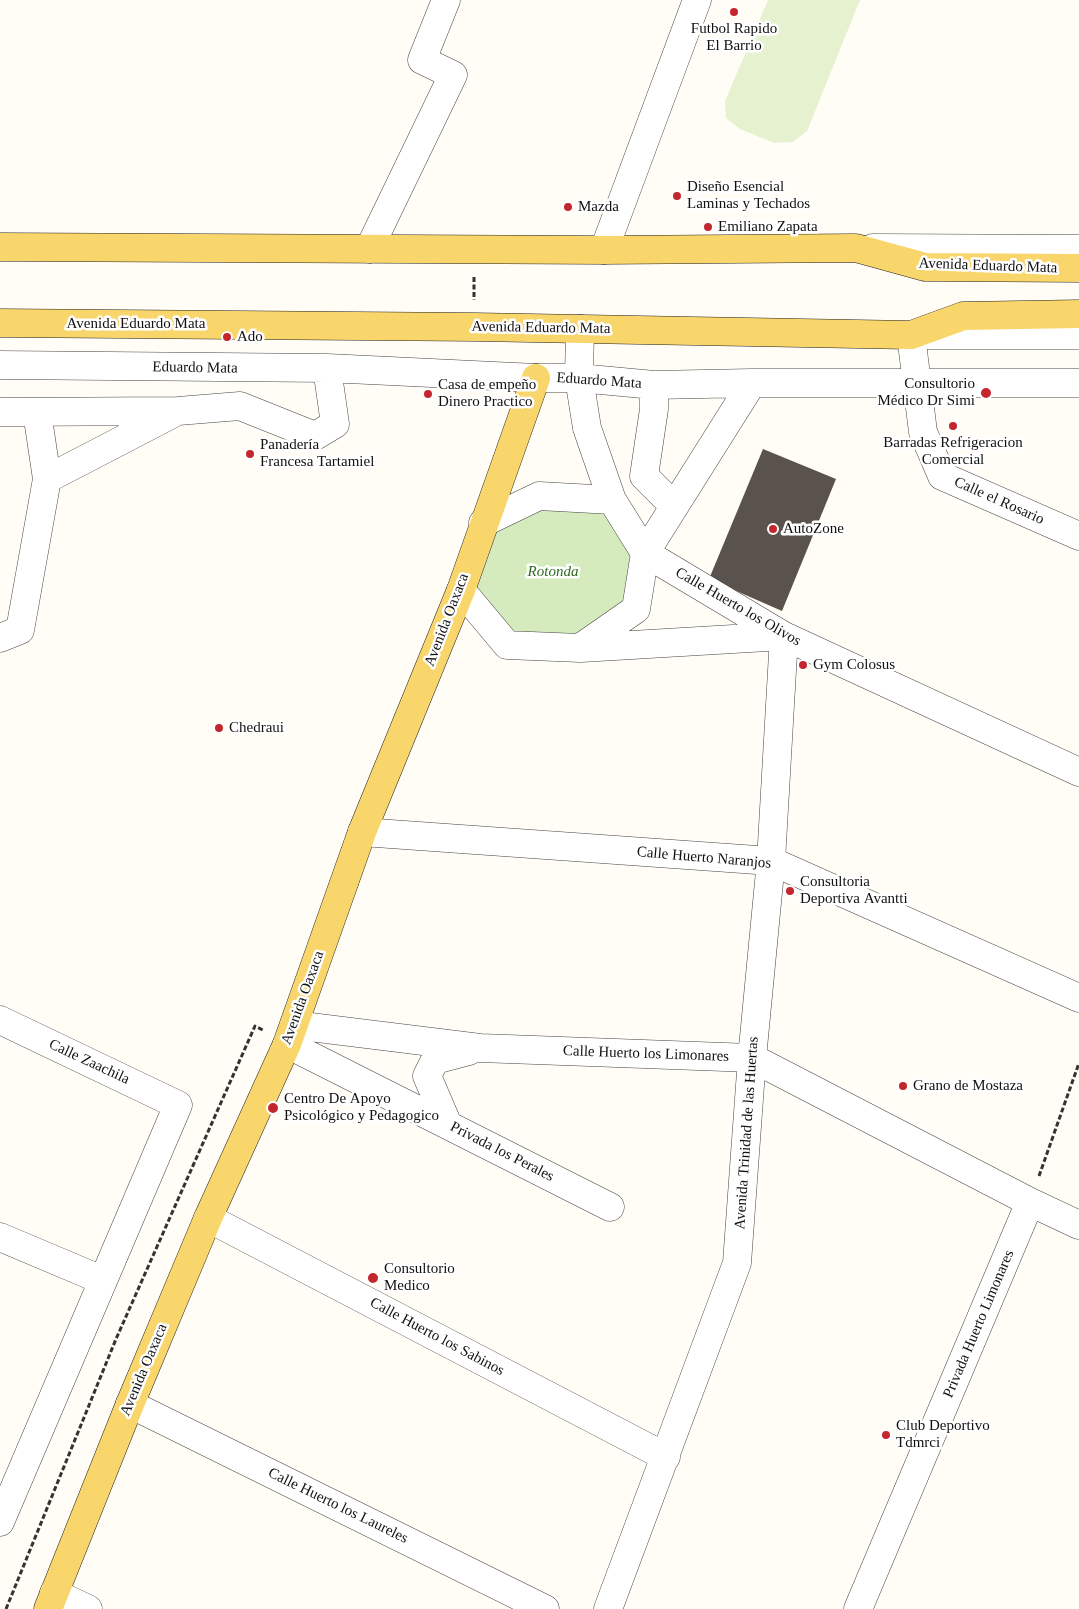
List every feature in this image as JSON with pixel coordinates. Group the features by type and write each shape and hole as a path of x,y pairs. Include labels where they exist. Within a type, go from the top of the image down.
{"main road":[{"name":"Avenida Eduardo Mata","path":"0,247 604,250 856,248 925,267 1079,268"},
{"name":"Avenida Eduardo Mata","path":"0,323 580,329 911,335 963,316 1079,314"},
{"name":"Avenida Oaxaca","path":"51,1601 130,1404 208,1218 291,1034 362,832 460,590 536,378"}],"street":[{"path":"369,249 453,75 422,60 446,0"},
{"path":"604,250 697,0"},
{"path":"856,248 1079,249"},
{"name":"Calle Huerto los Olivos","path":"580,329 580,378 588,428 612,500 645,552 784,636 1079,772"},
{"path":"911,335 1079,335"},
{"name":"Calle el Rosario","path":"911,335 923,432 942,476 1079,536"},
{"name":"Eduardo Mata","path":"0,366 327,368 536,378 580,378 654,385 752,382 1079,383"},
{"path":"240,368 240,406"},
{"path":"0,412 178,411 240,406 316,436 335,424 327,368"},
{"path":"580,648 636,609 645,552 752,382"},
{"path":"654,385 654,409 644,476 674,506"},
{"path":"47,479 178,411"},
{"path":"0,638 20,630 47,479 37,412"},
{"path":"483,523 539,496 612,500"},
{"path":"460,590 507,645 580,648 784,636"},
{"name":"Avenida Trinidad de las Huertas","path":"608,1609 737,1263 752,1058 770,861 784,636"},
{"name":"Calle Huerto Naranjos","path":"362,832 770,861 1079,998"},
{"name":"Calle Zaachila","path":"0,1020 178,1105 102,1280"},
{"name":"Calle Huerto los Limonares","path":"291,1034 480,1048 752,1058 1030,1202 1079,1225"},
{"name":"Privada los Perales","path":"291,1034 448,1125 610,1207"},
{"path":"448,1125 427,1076 435,1060 480,1048"},
{"name":"Privada Huerto Limonares","path":"858,1609 1030,1202"},
{"name":"Calle Huerto los Sabinos","path":"208,1218 666,1457"},
{"path":"0,1237 102,1280 9,1473 0,1522"},
{"name":"Calle Huerto los Laureles","path":"130,1404 545,1609"},
{"path":"51,1601 88,1609"}],"path":[{"path":"6,1609 116,1339 255,1026 291,1034"},
{"path":"1030,1202 1079,1063"}],"green space":[{"path":"768,0 860,0 807,131 793,142 774,143 740,129 726,118 725,101"},
{"name":"Rotonda","path":"540,498 609,508 638,552 633,606 582,644 509,641 462,586 487,526"}],"building":[{"name":"AutoZone","path":"763,449 836,479 782,611 709,579"}],"place":[{"name":"Futbol Rapido El Barrio","path":"734,12"},
{"name":"Diseño Esencial Laminas y Techados","path":"677,196"},
{"name":"Mazda","path":"568,207"},
{"name":"Emiliano Zapata","path":"708,227"},
{"name":"Ado","path":"227,337"},
{"name":"Consultorio Médico Dr Simi","path":"986,393"},
{"name":"Casa de empeño Dinero Practico","path":"428,394"},
{"name":"Barradas Refrigeracion Comercial","path":"953,426"},
{"name":"Panadería Francesa Tartamiel","path":"250,454"},
{"name":"AutoZone","path":"773,529"},
{"name":"Gym Colosus","path":"803,665"},
{"name":"Chedraui","path":"219,728"},
{"name":"Consultoria Deportiva Avantti","path":"790,891"},
{"name":"Grano de Mostaza","path":"903,1086"},
{"name":"Centro De Apoyo Psicológico y Pedagogico","path":"273,1108"},
{"name":"Consultorio Medico","path":"373,1278"},
{"name":"Club Deportivo Tdmrci","path":"886,1435"}]}
